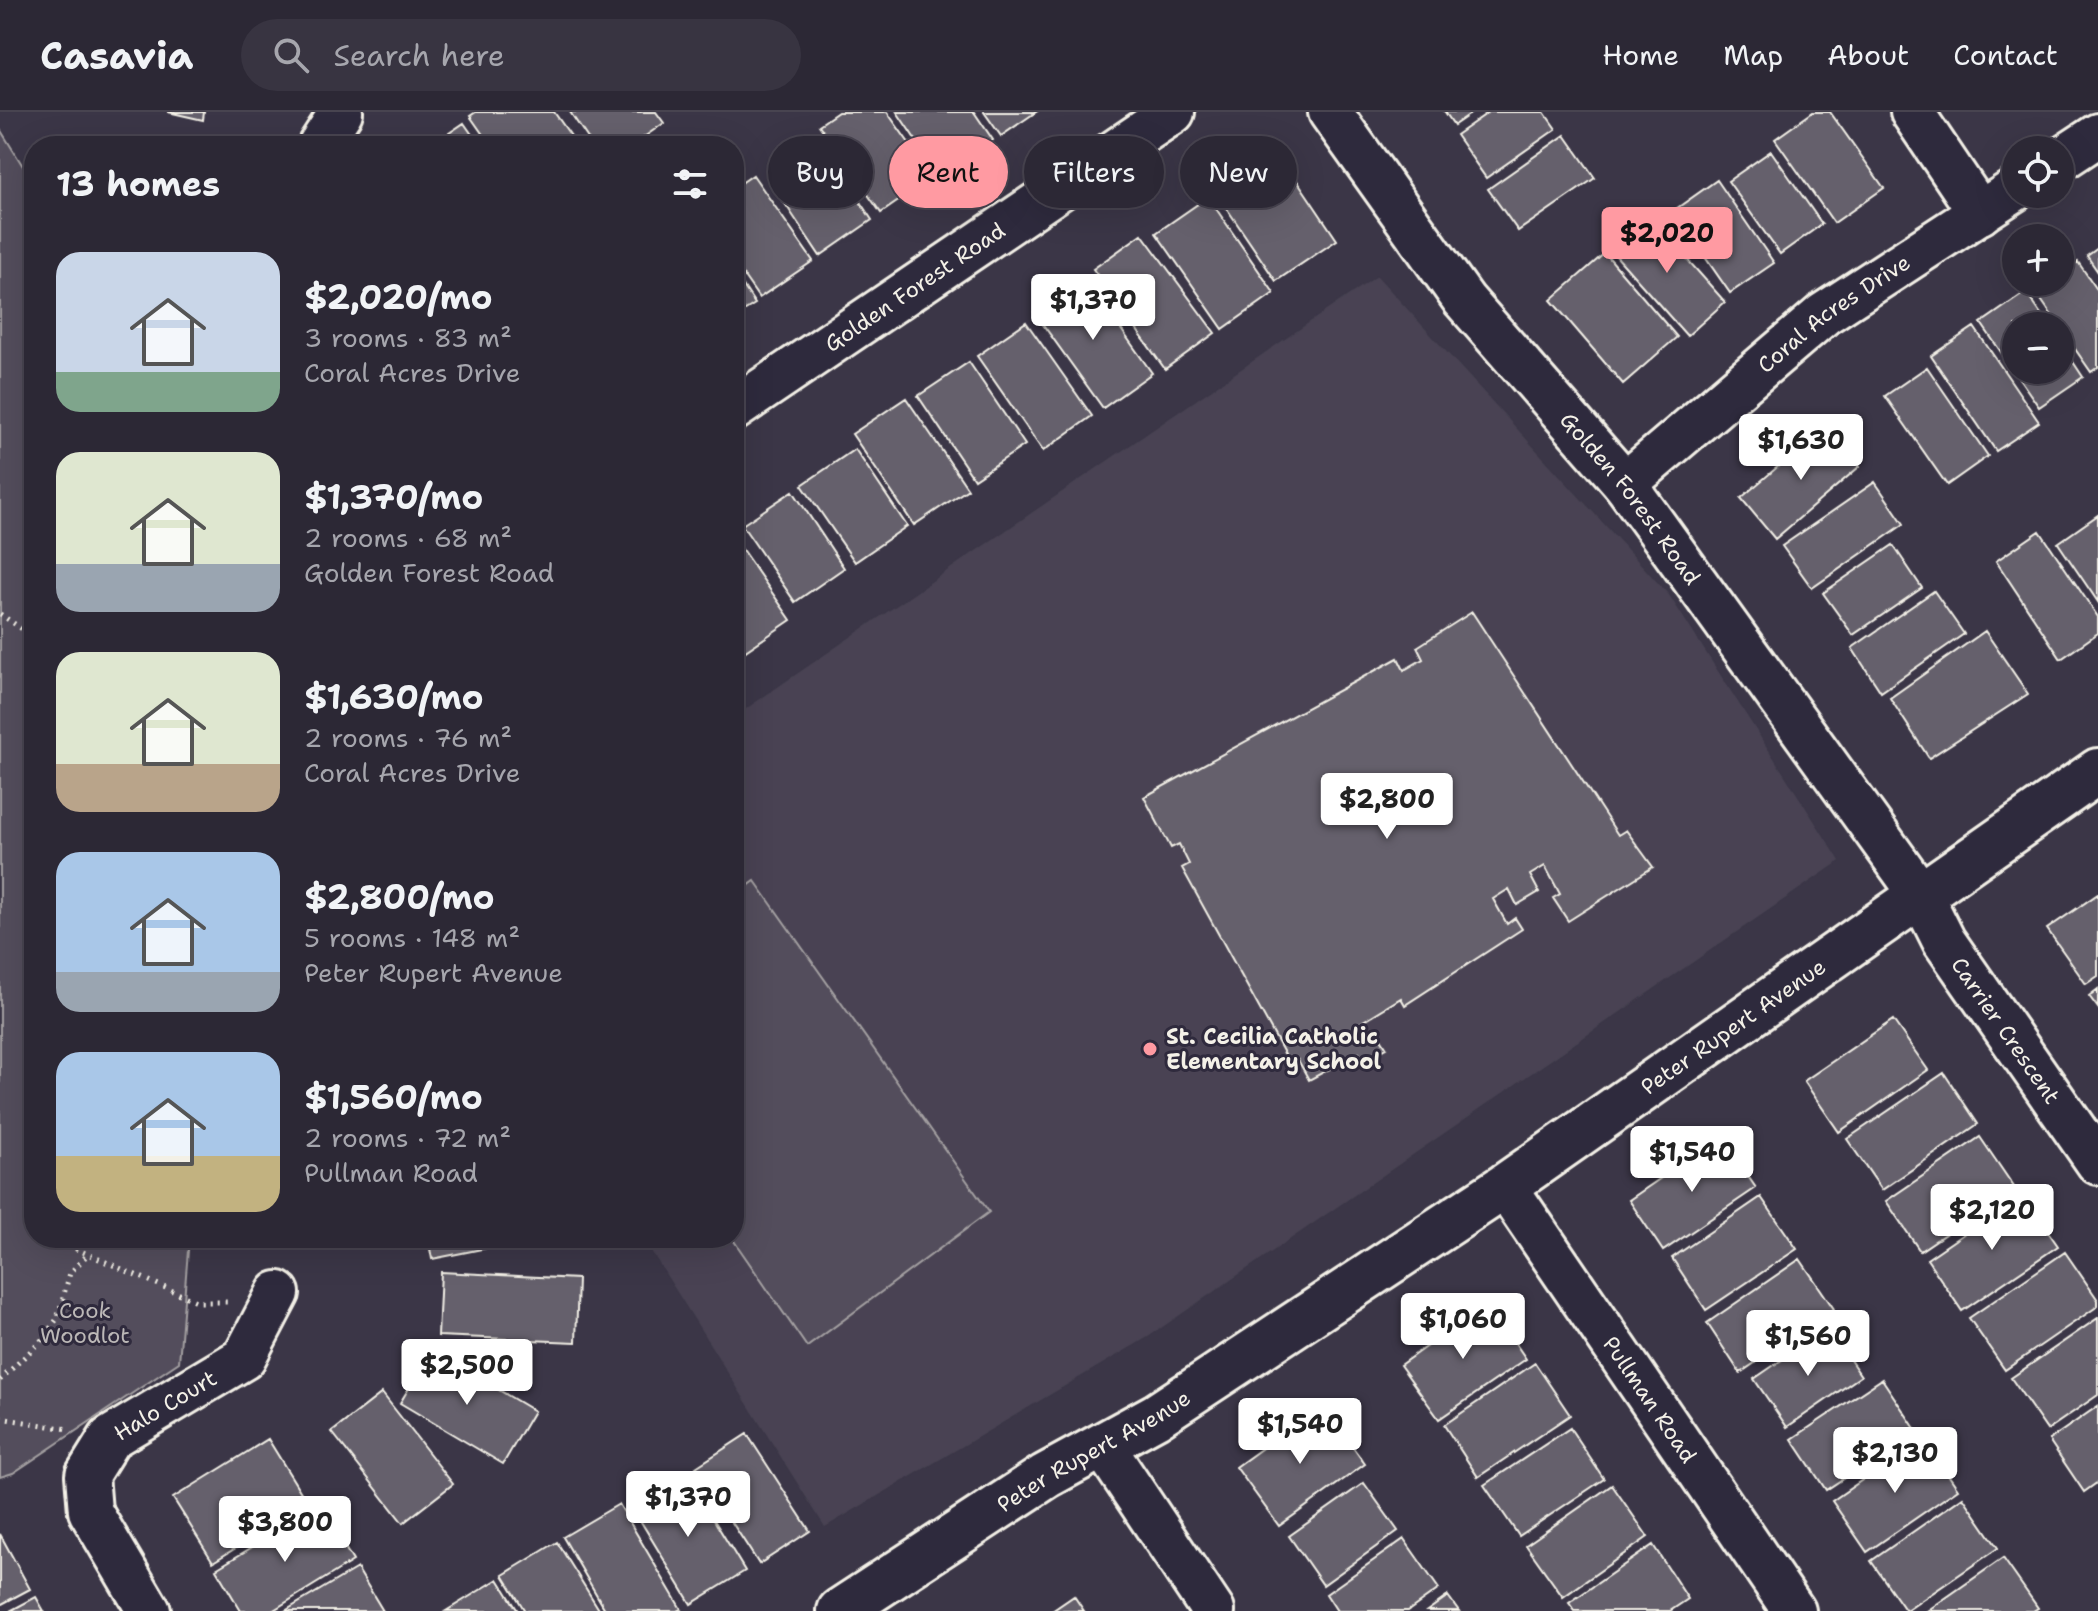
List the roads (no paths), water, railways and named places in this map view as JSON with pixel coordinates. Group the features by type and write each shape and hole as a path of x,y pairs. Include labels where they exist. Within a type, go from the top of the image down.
{"street":[{"path":"325,136 341,112"},
{"name":"Golden Forest Road","path":"744,402 1173,112"},
{"name":"Golden Forest Road","path":"1330,112 1464,300 1625,484 1921,895"},
{"path":"1912,112 1980,213"},
{"path":"2074,151 2098,135"},
{"name":"Coral Acres Drive","path":"1625,484 1824,314 2002,198"},
{"name":"Peter Rupert Avenue","path":"840,1611 1046,1476 1156,1416 1505,1186 2098,771"},
{"name":"Carrier Crescent","path":"1921,895 1944,941 2098,1163"},
{"name":"Pullman Road","path":"1505,1186 1794,1611"},
{"name":"Halo Court","path":"149,1611 90,1511 87,1475 110,1438 244,1358 278,1293"},
{"path":"1103,1446 1213,1611"}],"place":[{"name":"St. Cecilia Catholic Elementary School","path":"1150,1049"}],"park label":[{"name":"Cook Woodlot","path":"85,1322"}]}
